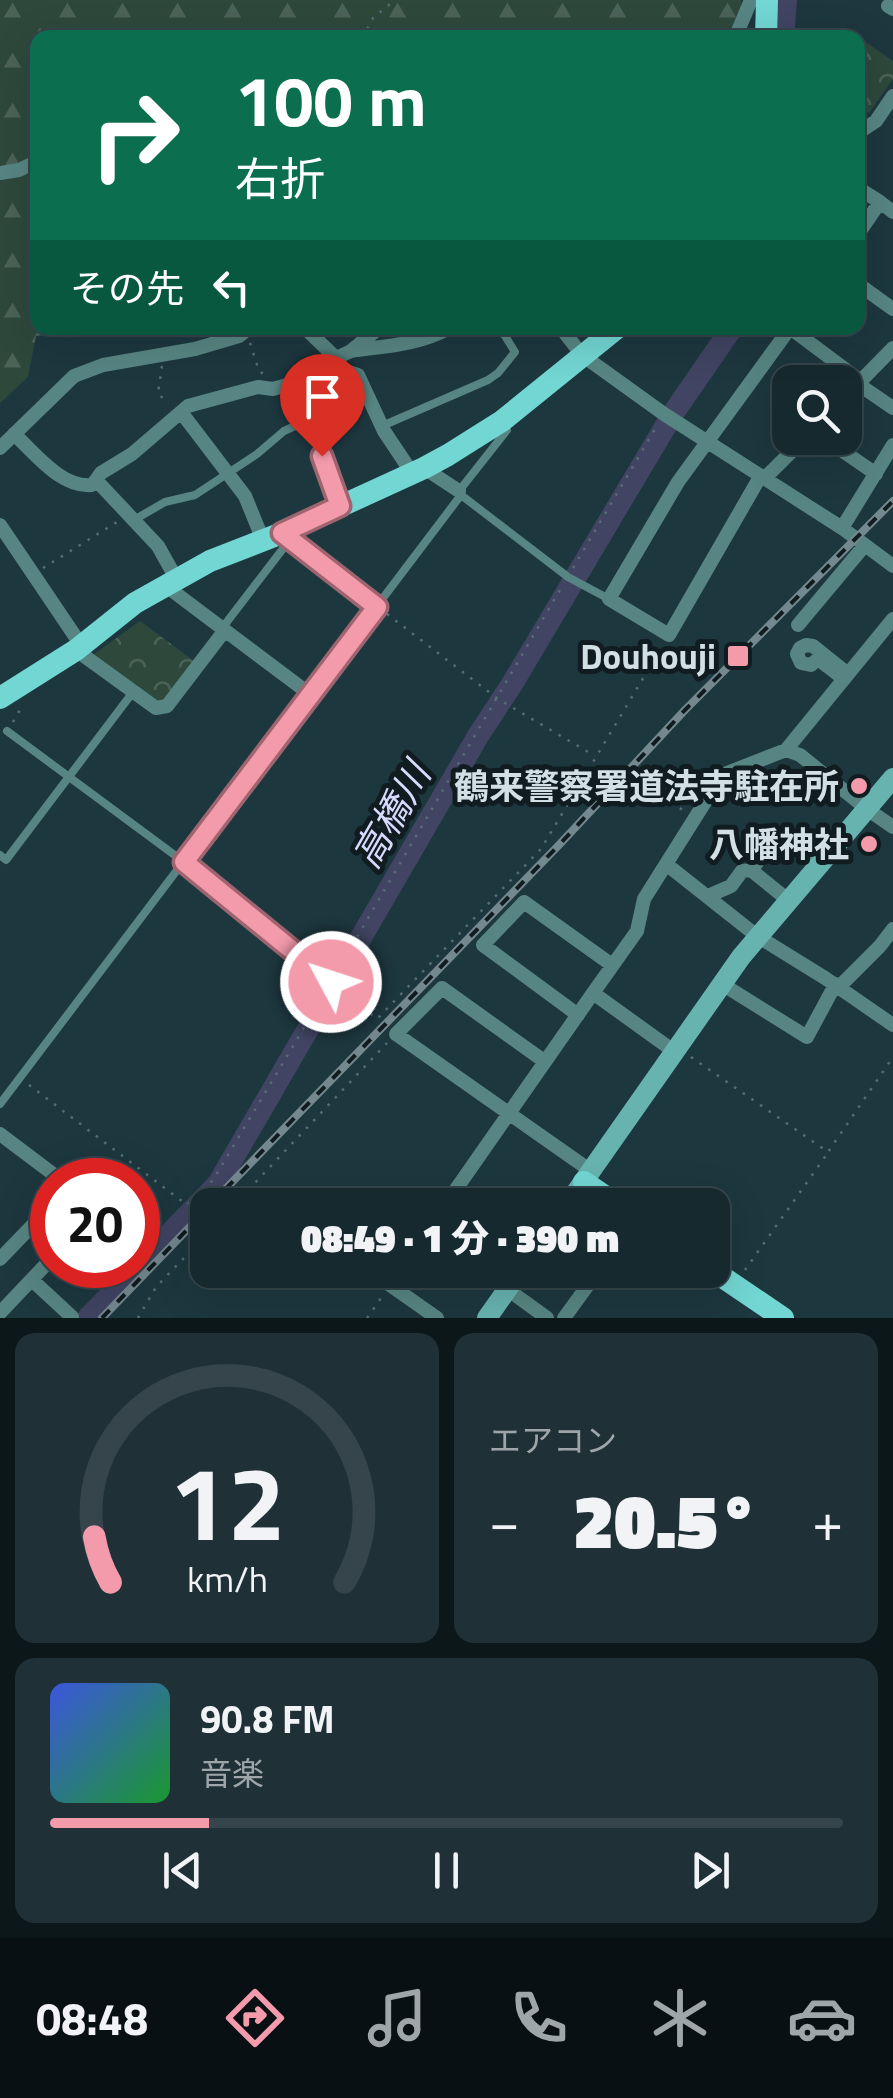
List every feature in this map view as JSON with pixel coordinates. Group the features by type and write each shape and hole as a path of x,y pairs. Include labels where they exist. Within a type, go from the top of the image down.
{"main road":[{"path":"766,30 767,0"},
{"path":"0,698 78,647 134,602 210,562 277,540 418,470 502,421 608,335"},
{"path":"579,1188 757,936 893,778"},
{"path":"588,1176 600,1188"},
{"path":"730,1282 783,1318"},
{"path":"488,1318 508,1290"}],"street":[{"path":"738,30 751,0"},
{"path":"865,128 876,121 893,96"},
{"path":"0,173 30,165"},
{"path":"865,192 893,212"},
{"path":"865,224 880,202"},
{"path":"865,289 893,309"},
{"path":"0,448 74,376 103,365 195,349 240,335"},
{"path":"312,335 336,358"},
{"path":"14,434 66,481 78,486 92,485 101,472 132,454 188,406 258,387 273,390 316,376 370,335"},
{"path":"351,350 415,342 436,335"},
{"path":"566,335 582,354 668,417 842,528 893,566"},
{"path":"785,335 678,482 610,599 670,635 762,478 787,455"},
{"path":"799,335 836,365"},
{"path":"862,380 893,348"},
{"path":"340,506 322,456 328,432 322,387 344,371 358,375 382,426 418,470 460,493"},
{"path":"862,385 893,408"},
{"path":"182,412 277,540"},
{"path":"842,528 893,446"},
{"path":"849,455 876,474"},
{"path":"96,480 158,546 171,583 310,695"},
{"path":"0,525 78,647 156,708 166,706 224,629"},
{"path":"798,625 865,545"},
{"path":"457,1188 637,931 644,900 722,775 786,750 893,619"},
{"path":"786,750 800,755 893,827"},
{"path":"708,896 731,886 742,872 752,870 778,836 823,859"},
{"path":"666,864 757,936 893,1026"},
{"path":"752,870 788,900"},
{"path":"578,1015 483,946 524,902 612,965"},
{"path":"835,985 842,984 893,929"},
{"path":"722,984 807,1037 835,985"},
{"path":"544,1061 442,988 396,1034 509,1112 588,1176"},
{"path":"593,993 676,1050"},
{"path":"0,1134 32,1158"},
{"path":"0,1259 30,1227"},
{"path":"0,1313 30,1282"},
{"path":"41,1288 72,1317"},
{"path":"396,1288 437,1318"},
{"path":"505,1288 548,1318"},
{"path":"564,1318 586,1288"}],"lane":[{"path":"382,426 498,373 514,352 504,335"},
{"path":"132,518 165,502 195,495 229,474 284,430 324,413"},
{"path":"0,1104 377,607 506,430 502,421"},
{"path":"460,493 572,579 610,599"},
{"path":"224,629 277,540 377,607"},
{"path":"0,856 6,860 133,692"},
{"path":"7,731 184,862 331,982"}],"path":[{"path":"366,30 373,18 395,0"},
{"path":"249,335 259,371 267,376"},
{"path":"163,354 158,393 168,405 182,412"},
{"path":"20,1078 187,1205 213,1180 668,417"},
{"path":"34,574 132,518"},
{"path":"377,607 498,699 596,756"},
{"path":"346,994 377,1019 542,849 670,635"},
{"path":"7,731 20,711 21,686"},
{"path":"662,798 696,818"},
{"path":"250,1188 396,1034"},
{"path":"676,1050 828,1152"},
{"path":"734,1285 893,1057"},
{"path":"138,1318 156,1287 190,1252"},
{"path":"367,1318 387,1288"}],"green space":[{"path":"0,0 741,0 744,30 30,30 30,335 44,335 36,336 28,377 0,403"},
{"path":"865,41 893,61 893,79 869,113 865,110"},
{"path":"140,621 194,661 164,701 156,703 93,655"}],"waterway":[{"name":"高橋川","path":"784,30 786,0"},
{"name":"高橋川","path":"88,1318 218,1184 478,736 674,412 727,335"}],"railway":[{"path":"226,1188 685,710 893,501"},
{"path":"102,1318 190,1227"}],"place":[{"name":"Douhouji","path":"738,656"},
{"name":"鶴来警察署道法寺駐在所","path":"859,786"},
{"name":"八幡神社","path":"869,844"}],"route":[{"path":"322,456 340,506 282,533 377,607 184,862 331,982"}]}
